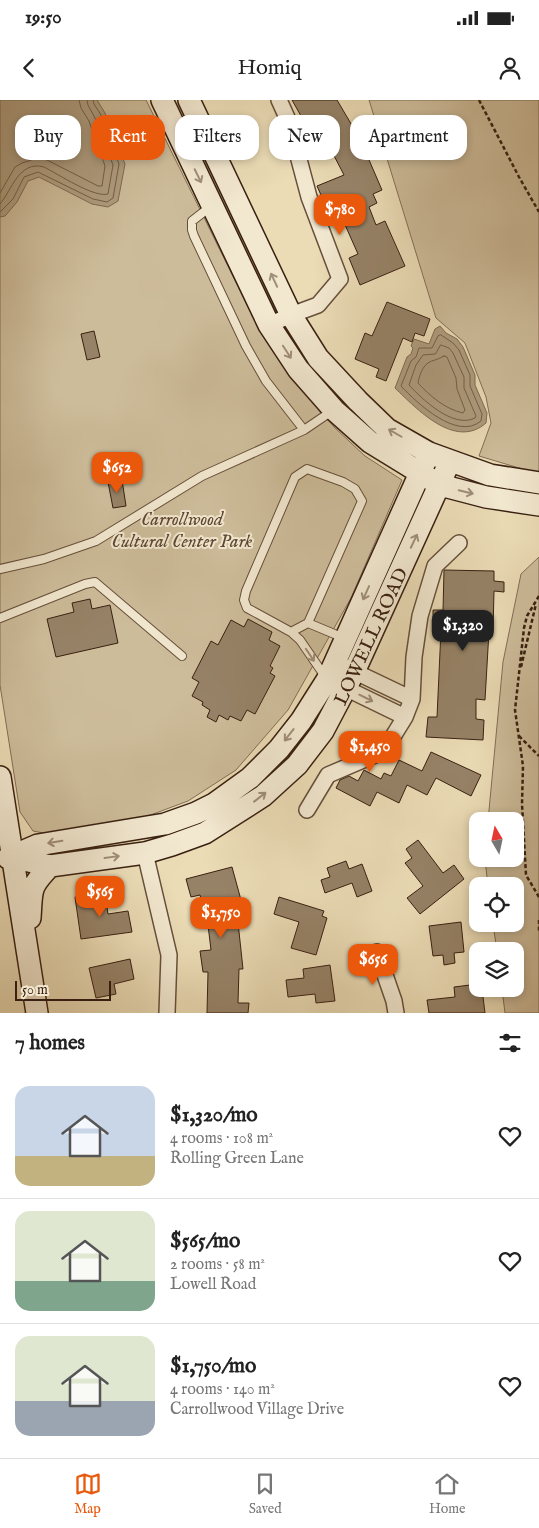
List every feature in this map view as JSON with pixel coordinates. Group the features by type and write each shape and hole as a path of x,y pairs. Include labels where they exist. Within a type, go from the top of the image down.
{"street":[{"path":"162,100 269,325 298,368 334,410 370,442 440,485 486,497 539,505"},
{"path":"189,100 291,315 318,358 358,401 387,428 429,453 490,474 539,483"},
{"path":"269,325 318,305 340,279 309,198 289,122 279,100"},
{"name":"LOWELL ROAD","path":"6,858 38,845 164,824 196,813 214,804 250,778 279,749 341,675 346,639 429,453"},
{"name":"LOWELL ROAD","path":"6,858 50,866 145,853 205,833 262,796 296,765 323,731 341,675 440,485 450,461"},
{"path":"307,810 328,775 384,751 405,717 412,699 414,657 420,616 435,566 459,543"},
{"path":"341,675 412,699"},
{"path":"341,675 405,717"},
{"path":"0,776 6,858 25,940 37,1013"},
{"path":"166,1013 169,955 145,853 150,844 163,835 203,819 214,804"},
{"path":"25,940 30,929 32,889 37,880 50,866"},
{"path":"377,952 394,1000 396,1013"}],"lane":[{"path":"212,206 192,222 192,230 246,346 266,381 304,430"},
{"path":"0,570 44,559 96,541 202,476 304,430 334,410"},
{"path":"291,632 308,623 362,501 355,489 343,482 307,469 295,477 246,591 244,600 247,608 291,632 341,675"},
{"path":"0,618 85,584 95,582 182,656"},
{"path":"308,623 346,639"}],"path":[{"path":"479,100 539,212"},
{"path":"539,597 534,607 517,686 515,720 518,736 539,756"},
{"path":"539,597 527,616 524,628 515,710 522,766 526,875 539,897"},
{"path":"539,920 539,933"}],"green space":[{"name":"Carrollwood Cultural Center Park","path":"0,100 146,100 153,115 91,115 91,160 165,160 165,139 255,321 289,375 335,428 365,456 402,480 351,598 288,710 236,770 188,801 129,823 54,835 33,831 20,812 0,685"},
{"path":"369,100 539,100 539,474 479,456 491,423 486,397 465,343 436,318 387,160 467,160 467,115 374,115"},
{"path":"539,557 539,1013 505,1013 503,997 524,997 524,942 496,942 494,932 524,932 524,877 487,877 486,868 524,868 524,812 489,812 503,662 521,574"}],"water":[{"path":"0,100 97,100 106,115 91,115 91,160 123,160 125,164 118,201 108,207 92,204 39,177 28,181 17,202 5,216 0,217"},
{"path":"440,326 446,333 457,339 463,347 475,375 475,385 487,413 486,423 474,430 462,432 437,424 395,388 407,357 411,354 413,348 411,346 414,339 429,344 435,329"}],"building":[{"path":"292,100 337,100 350,122 350,160 369,160 382,190 373,194 377,203 369,207 376,225 385,221 405,266 360,285 349,258 358,254 342,218 333,222 317,186 344,175 336,160 340,160 340,115 300,115"},
{"path":"387,302 430,319 424,336 415,333 412,342 403,338 386,381 376,377 379,369 355,359 365,333 372,336"},
{"path":"94,331 100,357 87,360 81,334"},
{"path":"122,480 126,506 113,508 108,482"},
{"path":"444,570 494,571 494,581 504,582 504,592 494,591 493,631 489,631 485,700 476,699 476,719 484,720 483,740 426,737 428,717 437,717 441,630 433,630 433,610 443,610"},
{"path":"90,599 92,609 110,605 118,643 56,657 47,619 74,612 72,603"},
{"path":"248,619 272,632 269,640 280,646 270,666 273,668 270,673 275,676 255,714 247,710 241,721 230,716 228,720 219,715 216,722 207,717 210,710 202,705 203,702 192,696 199,682 192,678 211,641 218,645 231,620 244,627"},
{"path":"431,752 481,775 471,796 436,778 427,795 407,785 399,803 377,792 370,806 336,788 340,780 349,776 358,781 364,770 381,779 384,773 391,776 399,760 422,771"},
{"path":"418,840 443,873 454,865 464,879 420,914 407,898 423,886 405,863 412,858 406,849"},
{"path":"346,861 349,869 362,864 372,891 357,897 352,883 325,893 321,880 330,877 327,868"},
{"path":"232,867 244,911 237,913 243,969 239,969 238,1003 249,1003 248,1013 207,1013 208,972 203,972 200,951 211,950 208,925 200,895 191,897 186,879"},
{"path":"105,892 108,914 128,911 132,932 81,939 75,897"},
{"path":"279,897 324,911 322,916 327,918 316,955 291,948 299,922 274,914"},
{"path":"461,922 464,952 454,953 455,963 444,965 443,955 433,956 429,926"},
{"path":"130,959 134,979 114,984 116,994 96,998 89,968"},
{"path":"330,965 335,1001 316,1003 315,994 288,997 286,980 304,978 303,969"},
{"path":"469,985 469,997 483,997 485,1013 429,1013 427,1000 455,997 454,987"}]}
